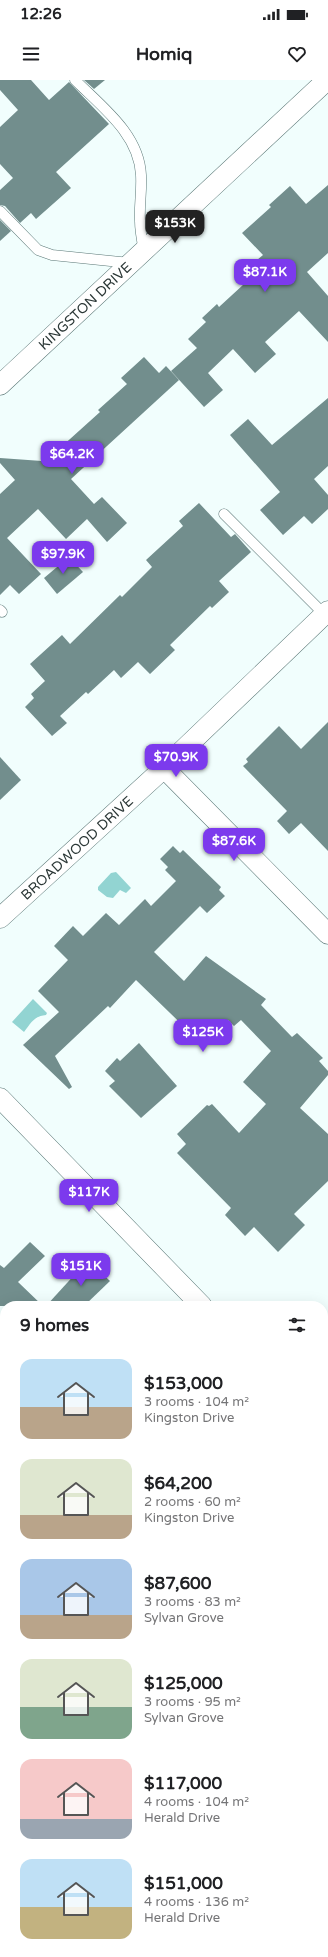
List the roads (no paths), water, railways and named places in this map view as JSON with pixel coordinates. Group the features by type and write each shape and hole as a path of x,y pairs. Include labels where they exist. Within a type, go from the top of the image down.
{"street":[{"name":"KINGSTON DRIVE","path":"0,385 327,80"},
{"name":"BROADWOOD DRIVE","path":"0,918 164,768 327,615"},
{"path":"164,768 328,934"},
{"path":"0,1098 197,1301"}],"lane":[{"path":"0,211 38,250 52,255 137,257 140,223 141,174 138,158 133,145 121,127 75,80"},
{"path":"224,514 327,615"}],"water":[{"path":"116,872 131,888 126,893 120,890 113,898 107,897 98,890 98,887 111,873"},
{"path":"33,999 47,1013 46,1015 36,1018 24,1032 12,1022"}]}
